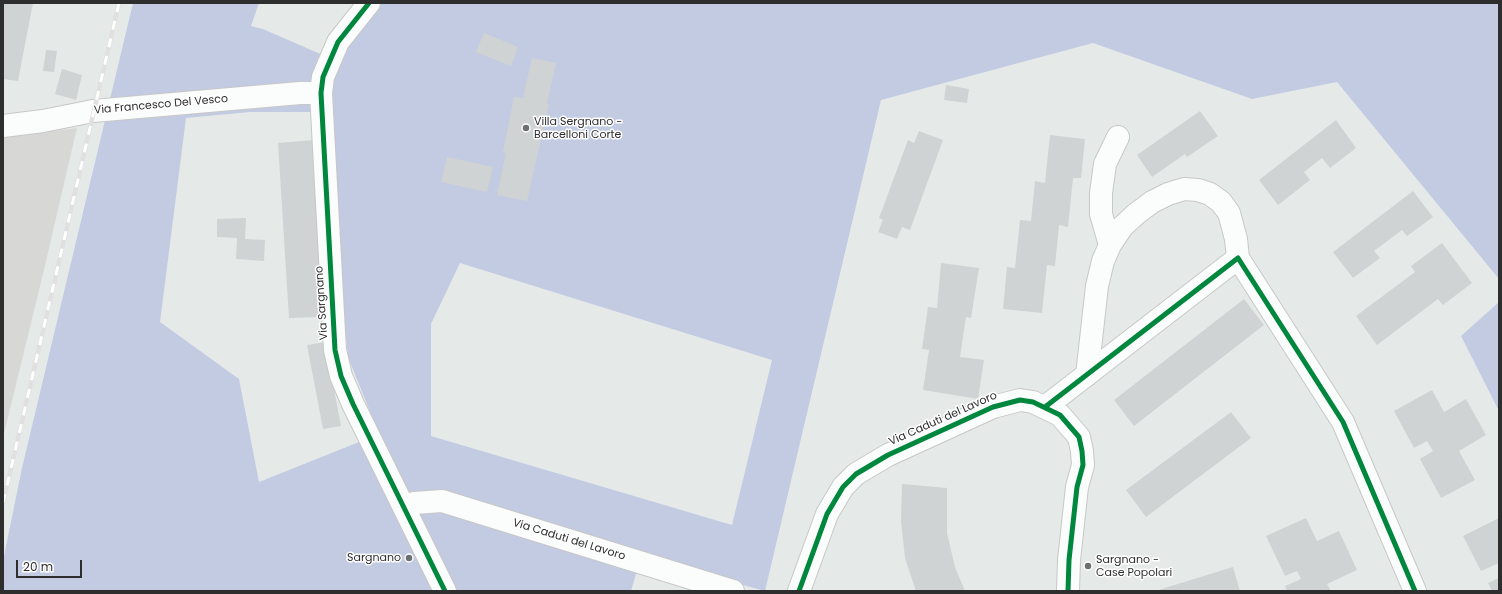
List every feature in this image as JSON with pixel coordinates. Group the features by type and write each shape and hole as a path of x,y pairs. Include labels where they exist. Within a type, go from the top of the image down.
{"street":[{"name":"Via Sargnano","path":"369,3 338,42 322,77 321,93 335,350 341,376 353,404 445,591"},
{"name":"Via Francesco Del Vesco","path":"3,126 43,121 93,111 292,94 321,93"},
{"path":"1110,245 1101,214 1101,193 1105,164 1118,137"},
{"path":"1087,375 1097,286 1110,245 1122,228 1152,202 1168,194 1184,189 1198,190 1210,194 1221,202 1228,213 1236,239 1238,258 1343,422 1415,591"},
{"path":"1045,407 1238,258"},
{"name":"Via Caduti del Lavoro","path":"799,591 827,514 844,487 856,474 888,455 1006,402 1020,400 1033,402 1060,414 1070,424 1078,437 1082,451 1083,465 1077,487 1069,560 1068,591"},
{"name":"Via Caduti del Lavoro","path":"406,510 414,503 442,501 732,591"}],"shaded area":[{"path":"133,3 259,3 251,26 263,29 325,56 366,3 1499,3 1499,279 1337,82 1252,99 1093,43 881,100 765,591 641,557 631,591 3,591 3,561 22,468","holes":["250,112 316,112 335,223 348,357 379,434 259,482 239,379 160,322 186,118","460,263 772,360 732,525 431,436 431,324"]},
{"path":"77,128 44,270 3,438 3,137"},
{"path":"1499,302 1499,411 1461,336"}],"building":[{"path":"3,3 33,3 18,81 3,79"},
{"path":"484,33 518,47 511,66 476,52"},
{"path":"46,50 57,51 54,72 43,71"},
{"path":"532,58 556,63 547,104 549,104 527,201 497,195 506,153 503,152 514,97 523,98"},
{"path":"62,69 82,75 76,100 55,94"},
{"path":"946,85 969,89 967,103 944,100"},
{"path":"1200,111 1218,136 1187,157 1185,154 1152,177 1137,155"},
{"path":"1336,120 1356,148 1330,168 1322,158 1304,172 1310,180 1278,205 1259,180"},
{"path":"919,131 943,140 910,230 902,227 897,239 878,232 883,220 879,218 908,140 914,143"},
{"path":"1050,135 1085,139 1081,178 1073,178 1068,227 1059,225 1055,266 1047,265 1042,313 1003,309 1007,267 1015,268 1020,220 1031,221 1035,181 1045,183"},
{"path":"313,140 318,203 322,317 289,318 278,143"},
{"path":"447,157 493,167 487,192 441,182"},
{"path":"1413,191 1433,217 1407,236 1402,230 1374,251 1380,258 1353,278 1333,252"},
{"path":"246,218 245,239 265,240 264,261 236,259 237,238 217,237 217,219"},
{"path":"1442,243 1472,283 1443,305 1438,299 1377,345 1356,316 1415,272 1411,266"},
{"path":"941,263 979,268 971,318 966,317 960,357 984,360 978,399 923,390 929,350 922,349 928,307 937,308"},
{"path":"1244,299 1264,325 1134,426 1114,400"},
{"path":"325,342 341,426 323,429 307,345"},
{"path":"1432,390 1444,412 1466,399 1486,435 1459,451 1475,480 1441,498 1420,459 1433,451 1427,441 1414,448 1394,411"},
{"path":"1231,412 1251,438 1146,517 1126,490"},
{"path":"902,484 947,488 947,533 955,567 965,591 916,591 905,558 901,521"},
{"path":"1306,518 1317,541 1339,531 1357,570 1327,584 1331,591 1287,591 1285,586 1301,579 1297,571 1285,576 1266,536"},
{"path":"1499,518 1499,563 1481,571 1463,536"},
{"path":"1233,567 1240,591 1155,591"},
{"path":"1499,578 1499,591 1492,591 1488,583"}],"railway":[{"path":"3,503 119,3"}],"cycle path":[{"path":"369,3 338,42 323,77 321,93 335,350 341,376 353,404 445,591"},
{"path":"1045,407 1238,258 1343,422 1415,591"},
{"path":"799,591 827,514 843,487 856,474 888,455 993,407 1020,400 1033,402 1060,415 1079,437 1083,465 1077,487 1069,560 1068,591"}],"place":[{"name":"Villa Sergnano - Barcelloni Corte","path":"526,128"},
{"name":"Sargnano","path":"409,558"},
{"name":"Sargnano - Case Popolari","path":"1088,566"}]}
